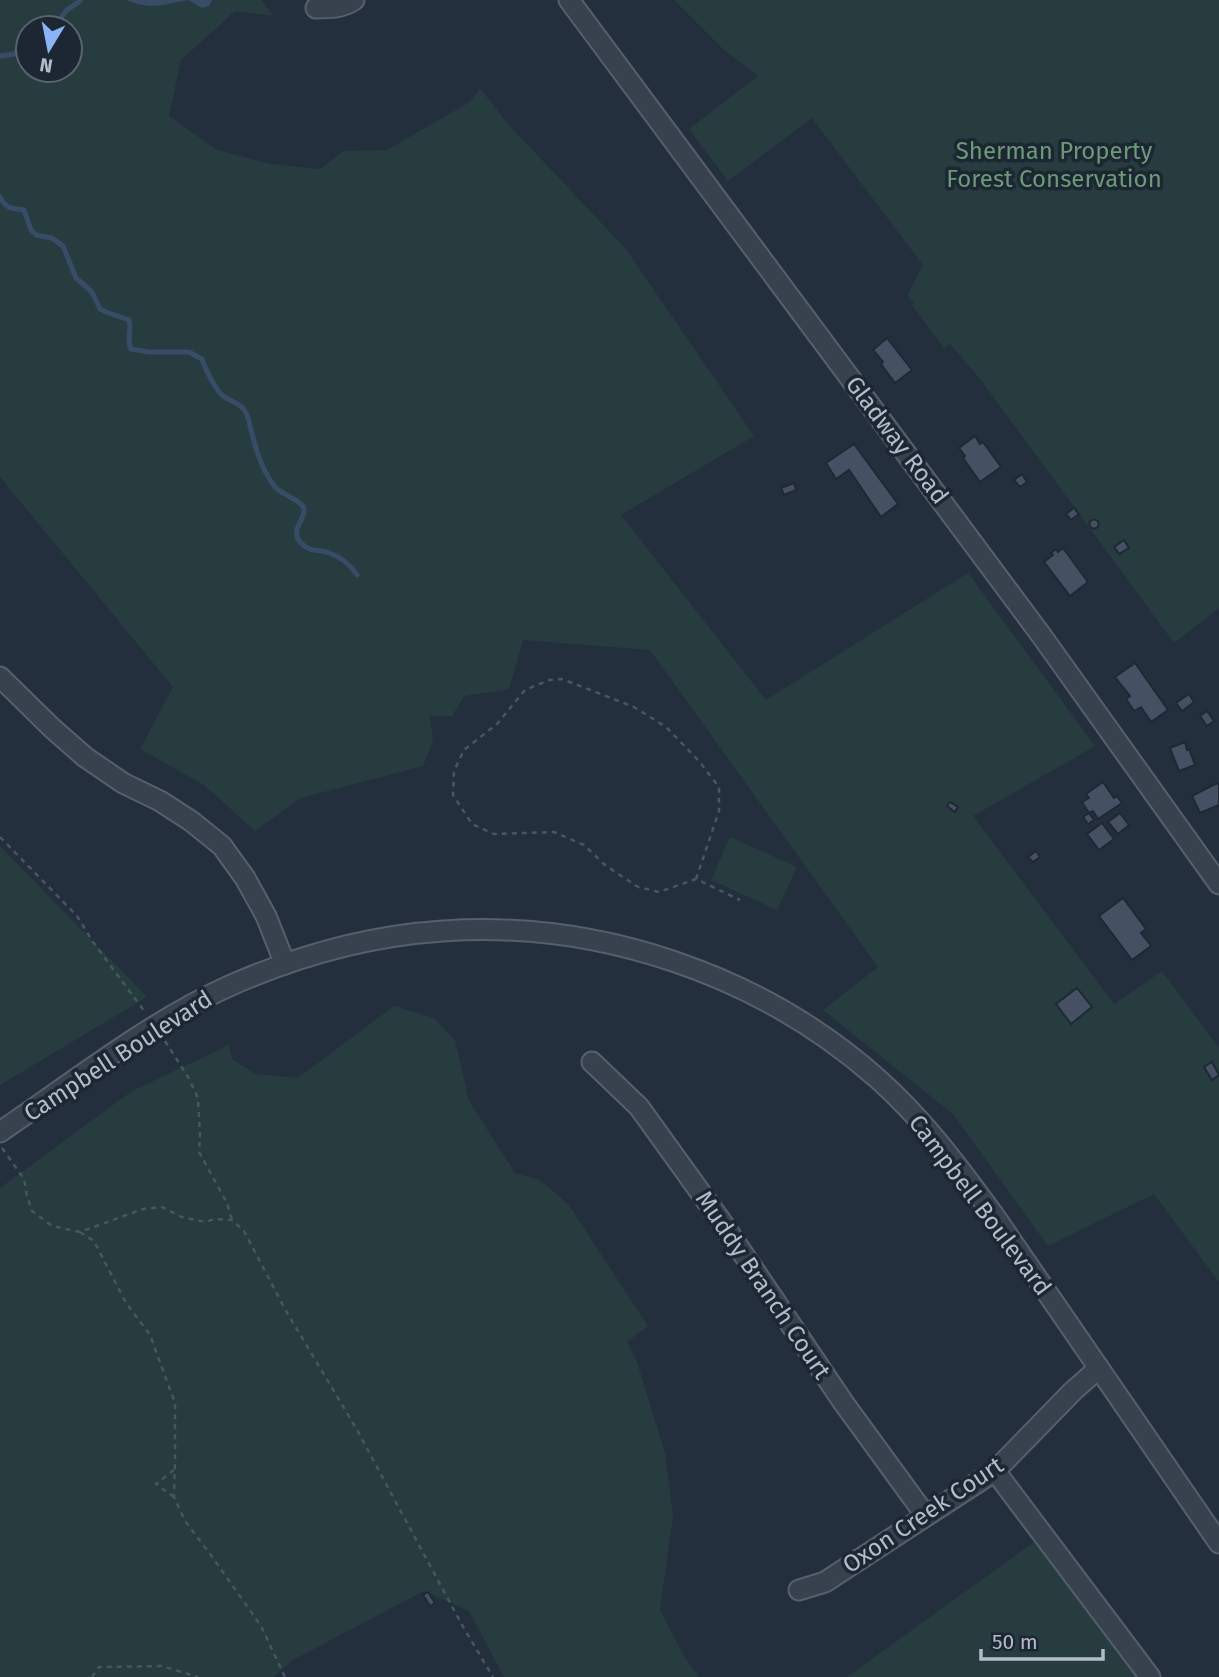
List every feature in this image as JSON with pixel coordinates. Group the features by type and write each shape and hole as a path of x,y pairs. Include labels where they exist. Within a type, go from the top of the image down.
{"street":[{"path":"316,8 336,8 354,0"},
{"name":"Gladway Road","path":"569,0 1041,635 1219,884"},
{"path":"0,677 85,757 122,783 160,801 191,821 222,846 245,878 266,916 285,964"},
{"name":"Campbell Boulevard","path":"0,1132 156,1026 225,988 285,964 335,949 391,937 443,931 499,930 556,935 620,946 679,964 736,986 796,1019 876,1077 926,1126 993,1214 1219,1543"},
{"name":"Muddy Branch Court","path":"592,1062 639,1107 721,1221 843,1402 926,1516"},
{"name":"Oxon Creek Court","path":"799,1590 825,1581 995,1471 1099,1368"},
{"path":"995,1471 1150,1677"}],"path":[{"path":"696,879 719,811 719,787 699,761 666,727 634,707 562,679 549,680 526,690 497,724 464,750 454,771 453,795 472,824 494,834 554,832 584,845 605,865 638,887 659,892 696,879 740,900"},
{"path":"0,1146 24,1180 32,1212 52,1226 80,1232 94,1241 126,1303 150,1335 174,1403 174,1497"},
{"path":"80,1232 144,1209 162,1207 181,1217 205,1222 215,1219 232,1220 244,1231 286,1311 356,1428 493,1677"},
{"path":"175,1469 156,1484 174,1497 186,1521 261,1626 285,1677"},
{"path":"92,1677 99,1667 162,1666 198,1677"}],"green space":[{"path":"0,0 261,0 274,16 235,11 181,60 169,116 217,150 271,164 320,169 343,151 387,150 470,102 480,88 507,123 625,248 754,436 621,515 766,700 968,573 1095,746 973,816 1114,1004 1162,971 1219,1048 1219,1282 1154,1194 1048,1246 953,1114 823,1010 878,967 650,650 523,640 509,689 464,696 452,716 430,716 433,741 423,766 301,798 255,831 204,785 140,749 173,687 0,477"},
{"name":"Sherman Property Forest Conservation","path":"674,0 1219,0 1219,608 1174,643 981,380 950,344 944,348 912,305 914,303 907,295 923,265 812,118 728,181 689,129 758,76 723,49"},
{"path":"730,837 797,867 777,910 711,880"},
{"path":"0,846 147,997 0,1085"},
{"path":"394,1006 434,1018 455,1040 469,1101 515,1173 540,1180 568,1204 648,1326 627,1342 637,1362 665,1453 673,1516 660,1610 685,1658 699,1677 504,1677 469,1611 424,1591 291,1661 274,1677 0,1677 0,1188 132,1091 229,1045 232,1059 255,1074 298,1078"},
{"path":"1034,1542 1136,1677 847,1677"}],"water":[{"path":"126,0 188,0 150,6"},
{"path":"188,0 212,0 209,6 202,8"}],"building":[{"path":"887,338 912,370 895,383 873,350"},
{"path":"975,436 980,444 983,442 1001,467 980,482 959,448"},
{"path":"854,444 898,504 881,517 849,470 836,479 826,463"},
{"path":"1022,474 1027,482 1020,487 1014,480"},
{"path":"794,483 796,490 784,495 781,488"},
{"path":"1074,508 1079,514 1071,520 1066,514"},
{"path":"1094,519 1099,524 1094,529 1089,524"},
{"path":"1124,540 1129,548 1119,554 1114,547"},
{"path":"1063,548 1088,582 1070,596 1044,562 1056,549 1058,552"},
{"path":"1135,663 1168,710 1151,722 1141,707 1134,711 1126,699 1130,696 1115,677"},
{"path":"1189,694 1194,702 1182,711 1176,703"},
{"path":"1207,711 1214,721 1207,726 1200,716"},
{"path":"1185,742 1195,765 1179,771 1170,748"},
{"path":"1103,782 1114,798 1117,796 1122,803 1098,819 1093,811 1089,813 1082,802 1089,798 1086,794"},
{"path":"1217,783 1219,805 1200,813 1192,796"},
{"path":"950,802 958,807 955,812 947,806"},
{"path":"1089,813 1094,820 1088,824 1083,817"},
{"path":"1120,813 1129,825 1118,834 1108,822"},
{"path":"1102,823 1114,839 1099,850 1087,834"},
{"path":"1036,851 1040,857 1033,862 1028,857"},
{"path":"1123,898 1146,929 1141,933 1151,946 1132,960 1099,916"},
{"path":"1077,988 1092,1007 1071,1024 1056,1004"},
{"path":"1212,1062 1219,1075 1212,1080 1204,1067"},
{"path":"428,1592 435,1603 430,1606 423,1595"}],"waterway":[{"path":"64,14 80,1"},
{"path":"0,56 14,54"},
{"path":"0,197 7,206 24,210 31,230 36,235 52,238 63,246 76,278 92,292 100,309 129,320 131,349 189,352 202,359 220,393 245,411 259,457 271,482 278,490 303,506 304,513 297,530 298,539 308,548 340,558 357,575"}]}
